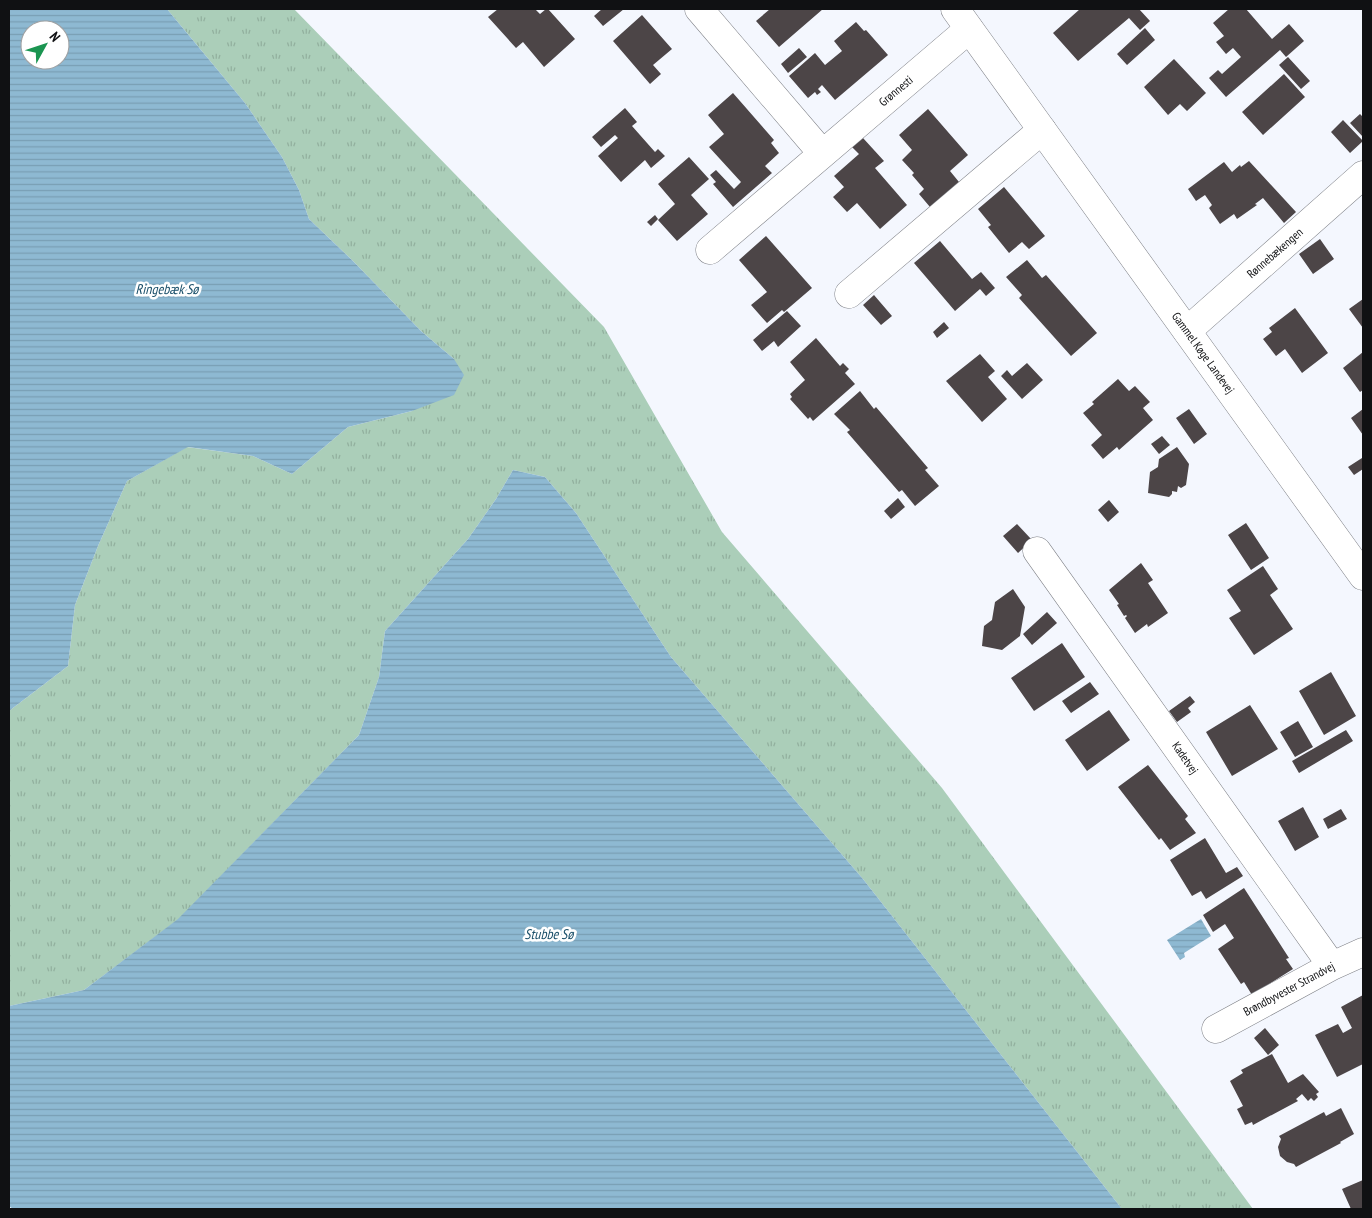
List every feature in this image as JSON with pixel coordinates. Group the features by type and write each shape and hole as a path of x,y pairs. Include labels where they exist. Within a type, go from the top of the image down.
{"street":[{"path":"699,9 822,153"},
{"name":"Grønnesti","path":"710,250 822,153 962,19"},
{"name":"Gammel Køge Landevej","path":"962,19 1363,576"},
{"path":"849,294 1042,130"},
{"name":"Rønnebækengen","path":"1187,331 1363,175"},
{"name":"Kadetvej","path":"1037,551 1332,966"},
{"name":"Brøndbyvester Strandvej","path":"1216,1029 1332,966 1363,952"}],"green space":[{"path":"167,9 294,9 604,327 722,532 942,788 1253,1209 1122,1209 863,879 671,657 576,513 545,477 513,470 496,499 468,539 385,631 379,677 359,735 179,919 84,990 9,1006 9,711 68,666 75,605 98,546 127,481 187,447 253,456 292,474 348,427 412,411 454,359 421,331 309,219 299,190 282,157 245,103"}],"water":[{"name":"Ringebæk Sø","path":"9,9 167,9 245,103 282,157 299,190 309,219 421,331 454,359 464,375 454,395 412,411 348,427 292,474 253,456 188,447 127,481 98,546 75,605 68,666 9,711"},
{"name":"Stubbe Sø","path":"513,470 545,477 576,513 671,657 863,879 1122,1209 13,1209 9,1206 9,1006 84,990 178,919 359,735 379,677 385,631 468,539 496,499"},
{"path":"1201,919 1211,936 1184,953 1185,957 1180,960 1167,940"}],"building":[{"path":"498,9 535,9 540,14 548,9 575,39 544,67 523,42 516,48 488,17"},
{"path":"602,9 624,9 603,26 594,16"},
{"path":"770,9 823,9 779,47 756,21"},
{"path":"1080,9 1139,9 1150,21 1140,30 1129,18 1078,61 1053,33"},
{"path":"1229,9 1246,9 1272,39 1289,24 1304,41 1286,57 1280,50 1226,97 1209,78 1218,70 1222,74 1241,57 1233,48 1226,54 1216,42 1224,36 1213,23"},
{"path":"642,15 672,49 653,65 661,74 650,84 613,41"},
{"path":"856,22 864,31 866,30 888,55 835,100 822,85 818,89 821,92 817,95 815,92 808,98 789,76 815,53 825,65 842,51 834,41"},
{"path":"1145,28 1155,40 1127,65 1117,54"},
{"path":"799,48 807,57 788,73 781,64"},
{"path":"1288,57 1310,81 1301,89 1279,65"},
{"path":"1174,59 1206,93 1187,111 1180,104 1168,115 1144,87"},
{"path":"1284,74 1305,97 1263,135 1242,112"},
{"path":"733,93 774,140 771,143 779,153 765,166 772,173 733,207 713,184 716,182 710,175 716,170 734,189 741,182 709,147 724,134 708,115"},
{"path":"625,108 637,122 632,126 655,152 658,149 665,156 651,168 645,160 621,182 598,156 618,138 615,135 601,147 592,137"},
{"path":"928,109 968,155 950,171 959,182 930,207 919,194 924,189 912,175 914,173 902,160 912,150 899,135"},
{"path":"1360,114 1363,117 1363,137 1350,123"},
{"path":"1343,120 1363,141 1350,153 1331,132"},
{"path":"863,138 884,161 875,168 907,205 880,229 857,203 847,212 833,197 844,187 834,176 859,154 852,147"},
{"path":"689,157 709,179 691,195 708,214 677,241 658,220 675,204 658,184"},
{"path":"1249,161 1296,212 1284,223 1263,198 1255,204 1257,205 1237,219 1234,214 1220,224 1209,208 1212,205 1205,195 1196,201 1188,189 1224,162 1232,172 1240,165 1241,167"},
{"path":"1004,187 1045,236 1029,249 1022,242 1009,253 988,227 991,225 978,209"},
{"path":"655,215 658,219 651,226 647,222"},
{"path":"766,236 812,288 784,312 782,310 767,323 751,305 767,292 739,260"},
{"path":"1320,239 1334,259 1313,274 1299,254"},
{"path":"940,241 972,279 981,272 995,288 986,296 980,289 955,311 914,263"},
{"path":"1027,260 1042,278 1046,275 1097,333 1071,356 1019,298 1022,295 1006,277"},
{"path":"874,295 892,316 881,325 863,305"},
{"path":"1363,299 1363,328 1349,309"},
{"path":"1295,308 1328,353 1302,373 1285,349 1276,356 1263,339 1272,332 1269,328"},
{"path":"787,311 801,326 778,347 774,341 762,351 753,340"},
{"path":"944,322 949,328 937,338 933,332"},
{"path":"816,338 840,366 843,363 849,369 845,373 855,384 813,421 810,417 808,419 790,399 792,397 790,394 805,380 790,362"},
{"path":"1363,352 1363,390 1360,392 1343,368"},
{"path":"980,354 995,371 988,377 1007,399 982,422 946,381"},
{"path":"1027,363 1043,380 1022,399 1001,376 1007,370 1012,376"},
{"path":"1118,379 1129,391 1135,386 1150,402 1143,408 1153,420 1119,450 1117,447 1103,459 1091,445 1102,435 1083,413 1094,404 1092,402"},
{"path":"860,391 928,468 925,470 939,486 915,506 902,490 899,492 847,432 850,430 834,414"},
{"path":"1189,409 1207,434 1194,444 1176,418"},
{"path":"1363,409 1363,435 1351,418"},
{"path":"1162,436 1170,445 1159,454 1151,444"},
{"path":"1177,447 1189,464 1186,485 1181,488 1178,486 1177,492 1172,491 1169,497 1148,493 1150,472 1158,467 1159,459"},
{"path":"1362,458 1363,469 1354,475 1348,467"},
{"path":"898,498 905,507 891,519 884,511"},
{"path":"1109,500 1119,512 1108,522 1098,510"},
{"path":"1246,523 1269,558 1251,570 1228,535"},
{"path":"1017,524 1032,540 1018,553 1003,536"},
{"path":"1141,563 1153,580 1148,583 1168,613 1148,627 1147,624 1135,633 1125,618 1127,616 1124,616 1117,605 1119,604 1109,590"},
{"path":"1263,566 1278,589 1270,595 1293,629 1254,655 1229,618 1241,611 1227,590"},
{"path":"1013,589 1025,607 1020,636 1002,650 982,646 984,626 992,620 995,602"},
{"path":"1047,612 1057,623 1032,645 1023,634"},
{"path":"1062,643 1085,677 1034,711 1011,678"},
{"path":"1331,672 1356,716 1324,735 1299,691"},
{"path":"1090,682 1099,694 1071,713 1062,701"},
{"path":"1190,696 1195,702 1188,708 1191,712 1177,722 1169,711"},
{"path":"1250,705 1278,749 1232,776 1206,732"},
{"path":"1109,710 1130,740 1087,771 1065,740"},
{"path":"1298,721 1313,747 1295,757 1280,732"},
{"path":"1346,730 1353,741 1299,773 1292,761"},
{"path":"1148,765 1188,816 1185,819 1196,833 1170,850 1161,838 1159,840 1118,787"},
{"path":"1303,807 1319,837 1295,851 1278,821"},
{"path":"1341,809 1347,819 1328,829 1323,819"},
{"path":"1205,838 1226,873 1237,867 1243,876 1206,899 1201,891 1192,896 1170,860"},
{"path":"1244,888 1289,958 1286,959 1293,969 1252,995 1244,982 1241,984 1218,949 1234,938 1225,924 1213,932 1203,915"},
{"path":"1363,995 1363,1064 1337,1077 1315,1035 1338,1024 1343,1033 1352,1028 1341,1007"},
{"path":"1265,1028 1279,1045 1268,1055 1254,1038"},
{"path":"1272,1054 1288,1083 1303,1074 1319,1092 1316,1094 1318,1097 1314,1101 1311,1098 1308,1101 1302,1094 1296,1099 1298,1101 1253,1125 1252,1122 1245,1125 1237,1109 1243,1106 1230,1081 1243,1073 1241,1070"},
{"path":"1341,1108 1354,1134 1296,1167 1280,1156 1278,1147 1281,1139 1279,1136 1324,1112 1326,1116"},
{"path":"1363,1180 1363,1209 1351,1209 1342,1189"}]}
